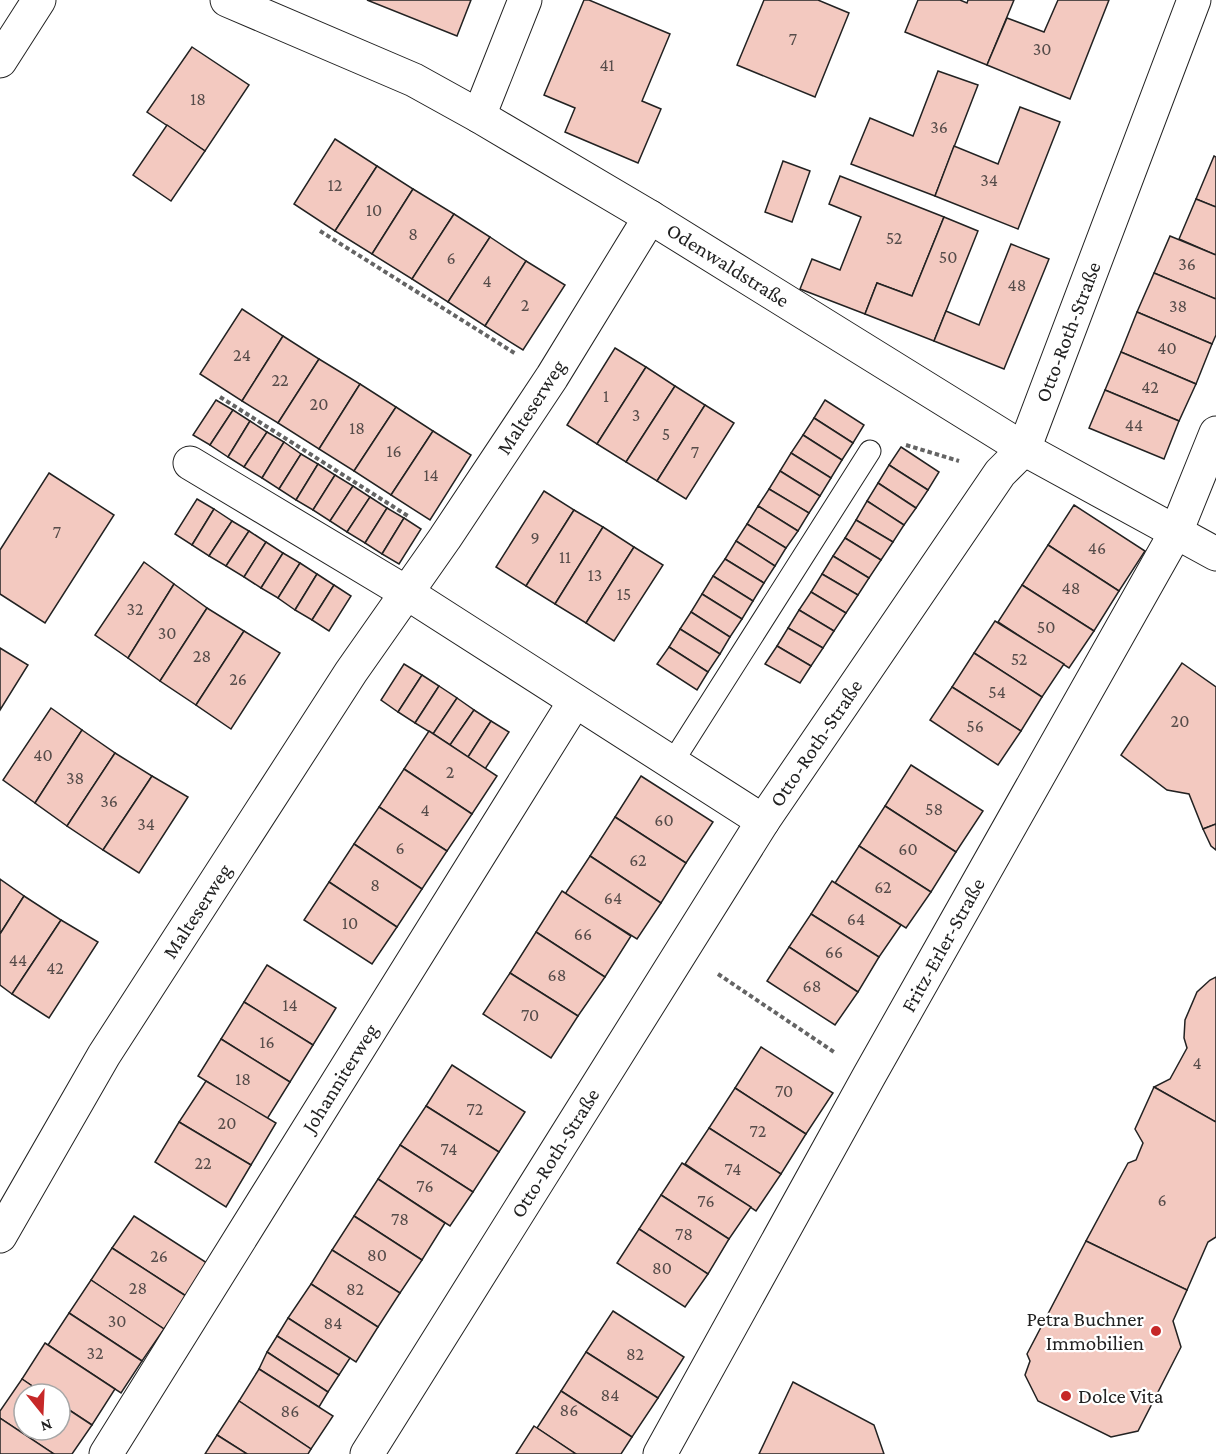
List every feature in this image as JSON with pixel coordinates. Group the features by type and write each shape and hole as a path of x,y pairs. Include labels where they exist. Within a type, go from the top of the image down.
{"street":[{"path":"0,61 39,0"},
{"name":"Odenwaldstraße","path":"227,0 414,80 479,116 650,217 1024,449 1216,554"},
{"path":"479,116 525,0"},
{"name":"Otto-Roth-Straße","path":"366,1454 764,821 1000,473 1024,449 1194,0"},
{"name":"Malteserweg","path":"0,1236 104,1055 345,682 445,538 552,377 650,217"},
{"name":"Fritz-Erler-Straße","path":"660,1454 869,1076 1176,532 1216,433"},
{"path":"190,463 407,593 764,821"},
{"name":"Johanniterweg","path":"106,1454 575,701"}],"lane":[{"path":"672,763 870,451"}],"path":[{"path":"320,231 552,377"},
{"path":"220,397 445,538"},
{"path":"870,451 893,441 1000,473"},
{"path":"682,950 869,1076"}],"building":[{"path":"367,0 471,0 457,36"},
{"path":"584,0 589,0 670,34 642,101 661,109 638,163 565,132 575,108 544,95"},
{"path":"764,0 818,0 849,13 815,97 737,65"},
{"path":"918,0 960,0 967,3 968,0 1014,0 987,65 905,32"},
{"path":"1058,0 1109,0 1070,99 987,65 1007,18 1044,32"},
{"path":"192,47 249,85 205,151 147,112"},
{"path":"938,71 978,85 935,196 851,164 870,118 913,136"},
{"path":"1020,107 1060,122 1018,229 935,196 954,146 998,164"},
{"path":"167,125 205,151 171,201 133,175"},
{"path":"335,139 377,166 335,231 294,204"},
{"path":"1214,156 1216,157 1216,207 1196,199"},
{"path":"783,161 810,171 792,222 765,212"},
{"path":"377,166 413,189 372,254 335,231"},
{"path":"840,176 944,217 912,296 877,283 865,314 800,289 812,259 840,270 861,217 829,204"},
{"path":"413,189 454,214 412,279 372,254"},
{"path":"1196,199 1216,207 1216,255 1179,239"},
{"path":"454,214 490,237 448,302 412,279"},
{"path":"944,217 978,231 934,341 865,314 877,283 912,296"},
{"path":"1170,236 1216,255 1216,299 1154,273"},
{"path":"490,237 526,261 485,326 448,302"},
{"path":"1011,244 1049,259 1004,369 934,341 946,311 979,325"},
{"path":"526,261 565,285 523,350 485,326"},
{"path":"1154,273 1216,299 1216,335 1212,344 1137,312"},
{"path":"242,309 283,336 242,401 200,374"},
{"path":"1137,312 1212,344 1196,384 1121,352"},
{"path":"283,336 319,359 278,423 242,401"},
{"path":"615,348 646,367 597,444 567,425"},
{"path":"1121,352 1196,384 1179,421 1105,390"},
{"path":"319,359 360,384 319,449 278,423"},
{"path":"646,367 675,386 626,462 597,444"},
{"path":"360,384 396,407 354,471 319,449"},
{"path":"675,386 705,405 657,481 626,462"},
{"path":"1105,390 1179,421 1164,459 1089,428"},
{"path":"216,400 233,410 210,445 193,435"},
{"path":"825,400 864,425 853,443 814,418"},
{"path":"705,405 734,423 686,499 657,481"},
{"path":"396,407 433,431 391,495 354,471"},
{"path":"233,410 250,421 228,457 210,445"},
{"path":"814,418 853,443 842,460 803,435"},
{"path":"250,421 267,432 244,467 228,457"},
{"path":"433,431 471,455 430,520 391,495"},
{"path":"267,432 284,442 262,478 244,467"},
{"path":"803,435 842,460 831,478 791,453"},
{"path":"284,442 301,454 279,489 262,478"},
{"path":"901,447 939,472 928,490 889,465"},
{"path":"791,453 831,478 820,496 780,471"},
{"path":"301,454 318,464 296,500 279,489"},
{"path":"318,464 335,475 313,510 296,500"},
{"path":"889,465 928,490 916,508 878,483"},
{"path":"780,471 820,496 809,513 769,489"},
{"path":"49,473 114,515 45,623 0,594 0,550"},
{"path":"335,475 353,486 330,521 313,510"},
{"path":"878,483 916,508 904,525 867,501"},
{"path":"353,486 370,497 347,532 330,521"},
{"path":"769,489 809,513 798,531 758,506"},
{"path":"544,491 574,510 526,586 496,567"},
{"path":"370,497 387,508 365,543 347,532"},
{"path":"197,499 214,509 192,545 175,534"},
{"path":"867,501 904,525 893,542 856,520"},
{"path":"1074,505 1145,551 1119,591 1048,545"},
{"path":"758,506 798,531 786,548 747,524"},
{"path":"387,508 404,518 382,554 365,543"},
{"path":"214,509 232,521 209,556 192,545"},
{"path":"574,510 603,527 555,604 526,586"},
{"path":"404,518 421,529 399,564 382,554"},
{"path":"856,520 893,542 881,560 845,538"},
{"path":"232,521 249,531 226,566 209,556"},
{"path":"747,524 786,548 775,566 736,541"},
{"path":"603,527 634,547 586,623 555,604"},
{"path":"249,531 266,542 244,577 226,566"},
{"path":"845,538 881,560 869,578 833,556"},
{"path":"736,541 775,566 764,583 725,559"},
{"path":"266,542 283,553 261,588 244,577"},
{"path":"1048,545 1119,591 1094,631 1022,585"},
{"path":"634,547 663,565 614,641 586,623"},
{"path":"283,553 300,563 278,598 261,588"},
{"path":"833,556 869,578 858,595 822,574"},
{"path":"725,559 764,583 753,601 713,576"},
{"path":"144,562 174,584 128,658 95,635"},
{"path":"300,563 317,574 295,610 278,598"},
{"path":"317,574 334,585 312,620 295,610"},
{"path":"822,574 858,595 846,613 811,592"},
{"path":"713,576 753,601 742,619 702,594"},
{"path":"174,584 207,608 160,681 128,658"},
{"path":"334,585 351,596 329,631 312,620"},
{"path":"1022,585 1094,631 1069,668 998,622"},
{"path":"811,592 846,613 834,631 799,610"},
{"path":"702,594 742,619 730,637 691,612"},
{"path":"207,608 244,631 196,705 160,681"},
{"path":"799,610 834,631 823,648 788,628"},
{"path":"691,612 730,637 720,654 680,629"},
{"path":"995,621 1064,664 1042,697 974,653"},
{"path":"788,628 823,648 811,666 777,646"},
{"path":"680,629 720,654 708,672 669,647"},
{"path":"244,631 280,653 231,729 196,705"},
{"path":"777,646 811,666 800,683 765,664"},
{"path":"669,647 708,672 697,690 657,664"},
{"path":"0,648 28,665 0,710"},
{"path":"974,653 1042,697 1021,731 952,687"},
{"path":"1182,663 1216,687 1216,824 1203,829 1189,794 1167,790 1121,755"},
{"path":"404,664 422,675 398,712 381,700"},
{"path":"422,675 439,686 415,723 398,712"},
{"path":"439,686 457,698 433,734 415,723"},
{"path":"952,687 1021,731 998,765 930,720"},
{"path":"457,698 474,710 450,745 433,734"},
{"path":"51,708 82,730 35,803 3,780"},
{"path":"474,710 491,721 468,757 450,745"},
{"path":"491,721 509,732 485,769 468,757"},
{"path":"82,730 115,753 67,826 35,803"},
{"path":"429,731 497,776 472,814 404,769"},
{"path":"115,753 152,776 103,850 67,826"},
{"path":"911,765 983,811 956,852 885,806"},
{"path":"404,769 472,814 447,851 379,807"},
{"path":"152,776 188,797 139,873 103,850"},
{"path":"641,776 713,822 686,863 615,817"},
{"path":"885,806 956,852 931,892 859,846"},
{"path":"379,807 447,851 422,889 354,844"},
{"path":"615,817 686,863 661,903 590,856"},
{"path":"1216,824 1216,850 1211,846 1203,829"},
{"path":"354,844 422,889 397,927 329,882"},
{"path":"859,846 931,892 906,928 835,883"},
{"path":"590,856 661,903 637,939 565,894"},
{"path":"0,879 24,896 0,934"},
{"path":"832,881 901,925 879,957 811,914"},
{"path":"329,882 397,927 372,964 304,920"},
{"path":"562,891 631,936 605,977 536,932"},
{"path":"24,896 61,920 12,994 0,985 0,934"},
{"path":"811,914 879,957 858,992 789,947"},
{"path":"61,920 98,942 49,1018 12,994"},
{"path":"536,932 605,977 578,1016 510,973"},
{"path":"789,947 858,992 835,1025 767,981"},
{"path":"267,965 336,1008 313,1045 244,1002"},
{"path":"510,973 578,1016 551,1058 483,1014"},
{"path":"1216,977 1216,1122 1154,1087 1170,1079 1187,1048 1184,1038 1185,1020 1197,992"},
{"path":"244,1002 313,1045 290,1082 221,1039"},
{"path":"221,1039 290,1082 267,1119 198,1076"},
{"path":"761,1047 833,1093 806,1134 735,1088"},
{"path":"452,1065 525,1112 499,1152 426,1106"},
{"path":"206,1081 276,1123 251,1165 179,1122"},
{"path":"1154,1087 1216,1122 1216,1237 1208,1242 1187,1290 1086,1241 1128,1163 1136,1160 1143,1143 1135,1129"},
{"path":"735,1088 806,1134 781,1174 709,1128"},
{"path":"426,1106 499,1152 473,1192 400,1145"},
{"path":"179,1122 251,1165 226,1207 155,1162"},
{"path":"709,1128 781,1174 756,1211 685,1164"},
{"path":"400,1145 473,1192 450,1226 378,1179"},
{"path":"682,1163 751,1207 729,1239 661,1195"},
{"path":"378,1179 445,1223 422,1260 354,1216"},
{"path":"661,1195 729,1239 708,1274 639,1229"},
{"path":"134,1216 207,1263 186,1296 112,1248"},
{"path":"354,1216 422,1260 400,1293 332,1250"},
{"path":"639,1229 708,1274 685,1307 617,1263"},
{"path":"1086,1241 1187,1290 1173,1321 1181,1347 1138,1431 1111,1437 1038,1401 1025,1375 1030,1361 1027,1354"},
{"path":"112,1248 186,1296 164,1329 91,1280"},
{"path":"332,1250 400,1293 378,1327 311,1284"},
{"path":"91,1280 164,1329 142,1361 69,1313"},
{"path":"311,1284 378,1327 356,1362 288,1318"},
{"path":"613,1311 684,1357 658,1398 586,1352"},
{"path":"69,1313 142,1361 121,1393 48,1345"},
{"path":"288,1318 350,1358 339,1375 277,1336"},
{"path":"277,1336 339,1375 328,1392 267,1352"},
{"path":"45,1343 115,1389 92,1425 72,1412 72,1382 26,1382 22,1379"},
{"path":"267,1352 328,1392 319,1407 259,1369"},
{"path":"586,1352 658,1398 632,1437 561,1391"},
{"path":"259,1369 333,1416 311,1449 239,1401"},
{"path":"793,1382 874,1425 884,1454 759,1454"},
{"path":"561,1391 632,1437 621,1454 576,1454 537,1428"},
{"path":"12,1394 12,1426 0,1418 0,1411"},
{"path":"239,1401 311,1449 308,1454 247,1454 217,1435"},
{"path":"72,1412 92,1425 72,1454 54,1454 36,1442 72,1442"},
{"path":"0,1418 12,1426 12,1442 36,1442 54,1454 0,1454"},
{"path":"534,1426 576,1454 516,1454"},
{"path":"217,1435 247,1454 205,1454"}],"place":[{"name":"Petra Buchner Immobilien","path":"1156,1331"},
{"name":"Dolce Vita","path":"1066,1396"}]}
